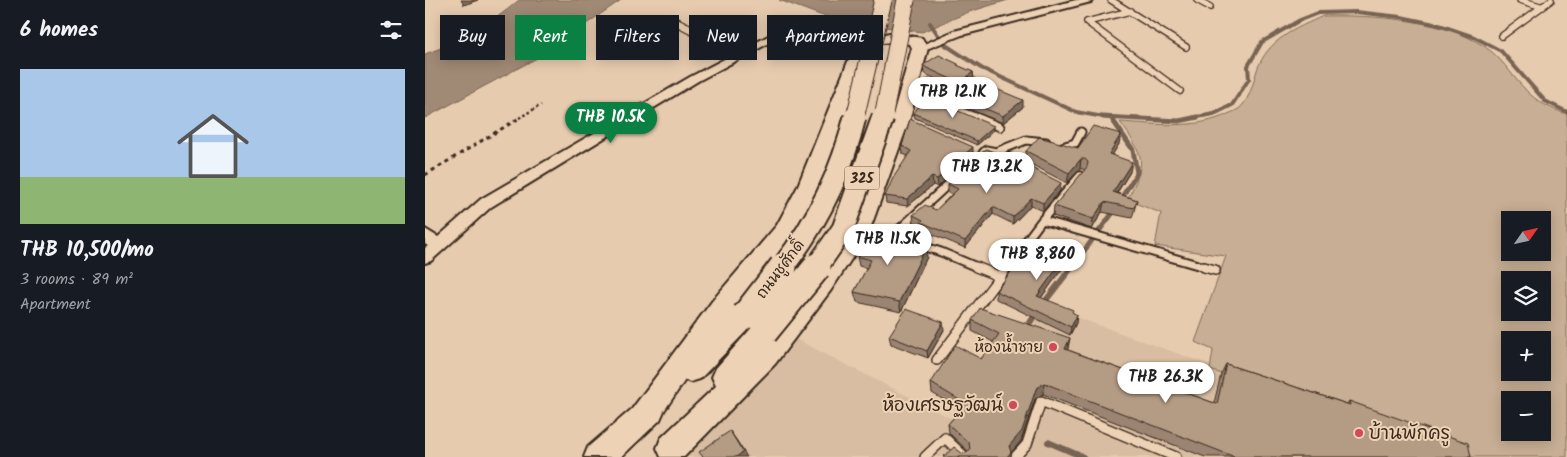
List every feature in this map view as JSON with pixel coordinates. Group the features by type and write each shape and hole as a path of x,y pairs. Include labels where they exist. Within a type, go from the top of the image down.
{"main road":[{"name":"ถนนชูศักดิ์","path":"672,454 720,384 832,186 853,125 883,0"},
{"name":"ถนนชูศักดิ์","path":"599,457 808,280 843,229 883,118 906,0"},
{"path":"640,421 722,307 785,231 808,188 863,42 886,36 905,37 925,45 901,118 876,231 822,283 766,356 672,454"}],"street":[{"path":"925,45 958,33 1088,0"},
{"path":"425,257 486,203 677,89 732,60"},
{"path":"425,235 438,246"}],"lane":[{"path":"1111,0 1186,47"},
{"path":"1197,0 1210,7"},
{"path":"1520,0 1543,7"},
{"path":"1502,36 1551,0"},
{"path":"1130,11 1087,22 1180,91"},
{"path":"914,80 1000,128"},
{"path":"996,152 1032,138 1064,148 1075,143 1081,132"},
{"path":"974,150 982,153"},
{"path":"975,160 986,150 996,152 1020,164"},
{"path":"876,231 961,172"},
{"path":"937,360 1001,276 1064,187 1082,174"},
{"path":"1042,220 1215,270"},
{"path":"876,231 941,252 1001,276"},
{"path":"1015,457 1027,444 1041,401 1176,457"},
{"path":"925,457 945,438 965,457"}],"path":[{"path":"425,175 541,105"}],"shaded area":[{"path":"519,0 621,0 599,15 596,15 596,17 586,24 586,15 515,15 515,60 533,60 425,118 425,54 440,48 440,60 505,60 505,15 500,15"},
{"path":"779,0 1008,0 969,12 922,32 883,27 883,15 820,15"},
{"path":"1323,16 1388,18 1411,21 1456,32 1492,52 1534,98 1567,114 1567,457 1466,457 1210,370 1213,350 1195,342 1226,256 1155,246 1161,213 1127,200 1138,176 1140,160 1134,143 1120,122 1162,125 1190,124 1217,118 1240,108 1251,90 1257,70 1268,50 1293,31"},
{"path":"1042,305 1468,457 668,457 784,333 972,429"}],"building":[{"path":"939,55 973,72 967,77 1023,100 1003,116 922,83 928,79 988,106 994,103 992,98 923,65"},
{"path":"925,97 994,126 977,141 914,113"},
{"path":"910,119 973,147 937,179 932,177 907,199 885,196 893,178 911,151 902,146"},
{"path":"1093,126 1121,134 1109,154 1132,162 1113,192 1137,200 1134,208 1104,202 1093,219 1054,206 1087,167 1088,162 1085,159 1081,159 1069,173 1026,151 1039,137 1078,148"},
{"path":"986,149 1018,161 1061,183 1043,203 1031,198 1013,217 993,207 965,241 921,222 923,220 913,215 925,205 936,210 958,189 948,184"},
{"path":"873,230 899,236 897,240 926,247 899,302 854,292 871,260 857,256"},
{"path":"1041,240 1068,253 1037,296 1073,310 1072,312 1077,315 1071,327 996,291 1034,242 1038,244"},
{"path":"980,308 1070,338 1065,349 1217,404 1226,364 1350,405 1349,401 1468,443 1471,457 1235,457 1044,383 1036,389 1022,431 1009,446 1011,452 1007,457 943,457 954,447 963,454 970,449 969,443 948,424 966,404 931,383 955,345 981,359 999,334 972,320"},
{"path":"906,309 943,322 927,351 889,336"},
{"path":"730,431 743,452 736,457 703,457 699,452"}],"waterway":[{"path":"1192,118 1214,114 1232,105 1249,79 1248,66 1262,42 1300,20 1318,13 1356,12 1401,17 1439,25 1474,37 1501,51 1545,101 1567,112"},
{"path":"930,23 944,44 981,68 1076,112 1104,117"},
{"path":"1104,117 1179,121 1198,117"},
{"path":"1104,117 1109,118"},
{"path":"1112,119 1133,150 1137,173 1120,200"},
{"path":"1071,268 1115,210"},
{"path":"1043,304 1072,267"},
{"path":"1026,329 1036,313"},
{"path":"1048,442 1083,457"}],"place":[{"name":"ห้องน้ำชาย","path":"1053,347"},
{"name":"ห้องเศรษฐวัฒน์","path":"1013,405"},
{"name":"บ้านพักครู","path":"1359,433"}]}
